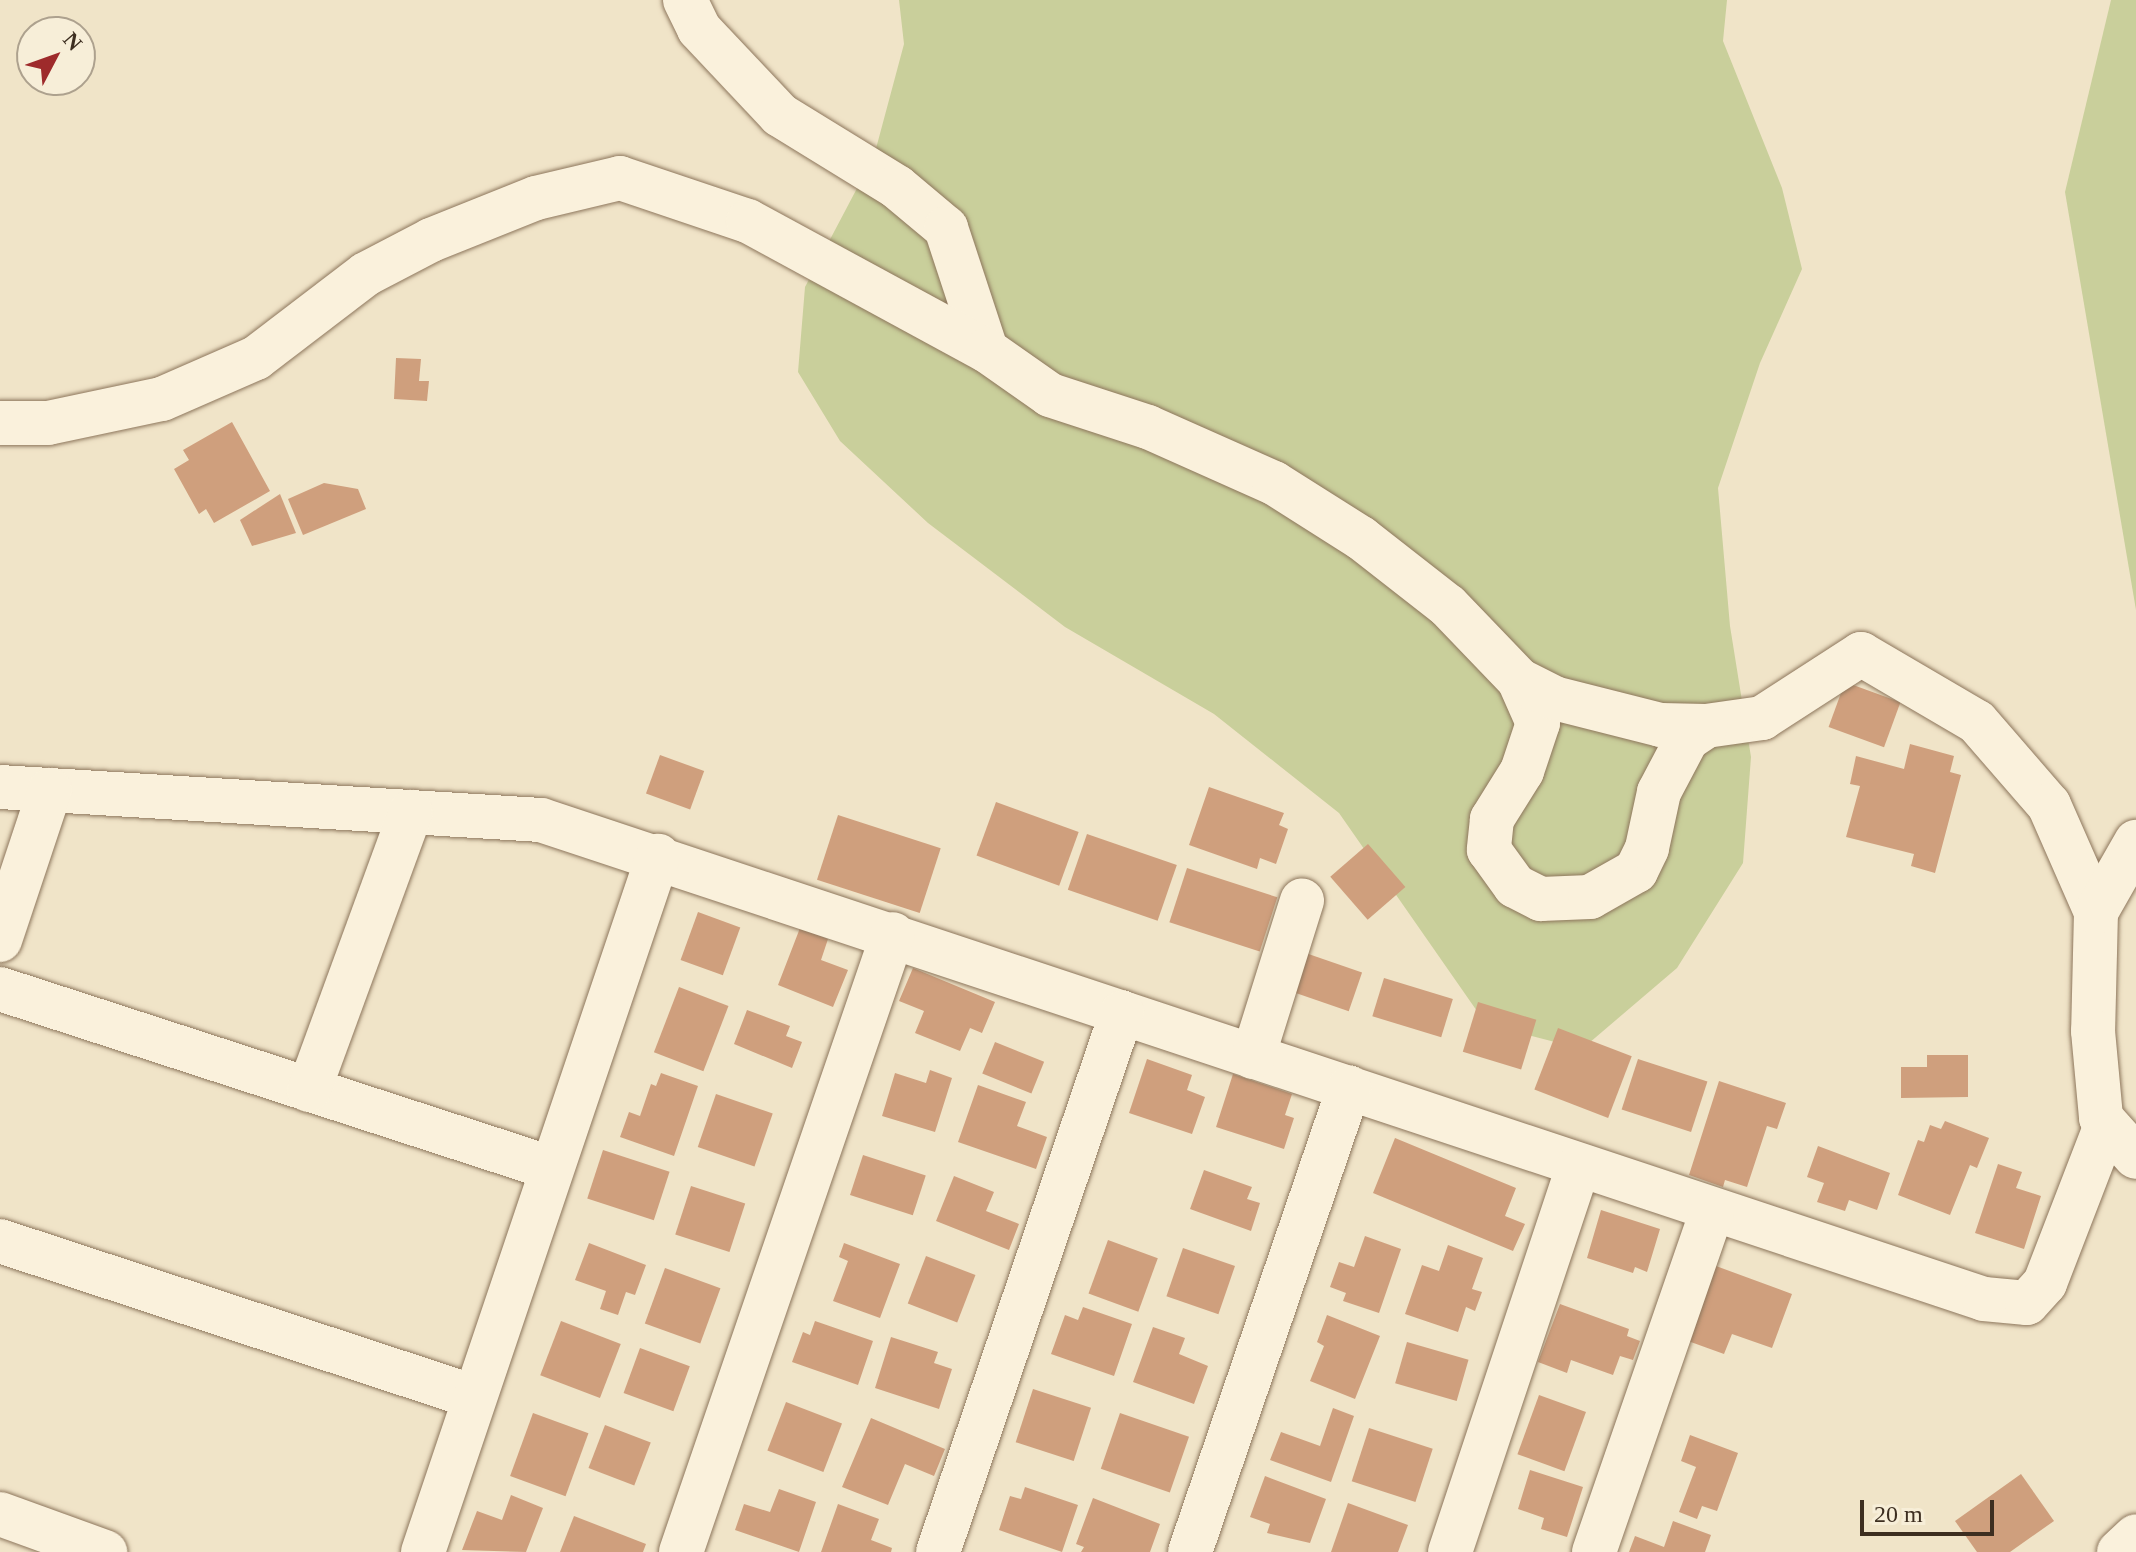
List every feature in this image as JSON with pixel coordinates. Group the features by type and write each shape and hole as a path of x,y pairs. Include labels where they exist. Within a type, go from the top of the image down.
{"street":[{"path":"685,0 699,29 780,115 897,187 946,228 986,350"},
{"path":"0,423 48,423 162,399 256,358 366,274 431,240 536,198 620,178 748,221 986,350 1050,395 1148,427 1274,483 1361,538 1448,606 1519,680 1554,698 1661,725 1706,726 1762,718 1861,654 1977,722 2049,805 2096,912 2093,1031 2101,1118 2136,1157"},
{"path":"1519,680 1538,723 1522,771 1492,819 1489,850 1515,886 1541,899 1590,897 1636,871 1659,792 1687,739 1706,726"},
{"path":"0,787 541,820 893,934 1578,1167 1984,1299 2027,1303 2045,1283 2106,1125"},
{"path":"0,940 50,790"},
{"path":"309,1090 411,812"},
{"path":"2096,912 2136,842"},
{"path":"423,1552 658,856"},
{"path":"1253,1057 1302,901"},
{"path":"681,1552 893,934"},
{"path":"0,989 551,1168"},
{"path":"938,1552 1122,1012"},
{"path":"1190,1552 1349,1087"},
{"path":"1450,1552 1578,1167"},
{"path":"1594,1552 1712,1211"},
{"path":"0,1241 474,1397"},
{"path":"0,1514 105,1552"},
{"path":"2119,1552 2136,1536"}],"green space":[{"path":"899,0 1727,0 1723,41 1782,188 1802,269 1760,363 1718,488 1730,626 1751,757 1743,863 1677,968 1582,1049 1486,1024 1339,813 1214,714 1065,627 928,523 840,441 798,372 805,287 874,156 904,44"},
{"path":"2111,0 2136,0 2136,610 2065,192"}],"building":[{"path":"396,358 421,359 419,381 429,381 427,401 394,399"},
{"path":"232,422 270,491 214,523 206,509 199,514 174,469 189,460 183,450"},
{"path":"324,483 358,489 366,509 303,535 288,499"},
{"path":"280,494 296,533 252,546 240,520"},
{"path":"1845,682 1900,702 1884,747 1829,727"},
{"path":"1910,744 1954,756 1950,772 1961,775 1935,873 1911,866 1914,854 1846,837 1860,786 1850,784 1856,756 1904,769"},
{"path":"660,755 704,771 690,810 646,794"},
{"path":"1209,787 1284,813 1279,825 1288,829 1276,864 1260,858 1257,869 1189,845"},
{"path":"996,802 1079,832 1059,886 977,856"},
{"path":"838,815 941,848 920,913 817,880"},
{"path":"1087,834 1177,865 1158,921 1068,890"},
{"path":"1368,844 1405,887 1368,920 1330,877"},
{"path":"1187,868 1277,897 1260,952 1169,922"},
{"path":"698,912 740,927 723,975 681,960"},
{"path":"800,928 828,939 821,960 848,970 833,1007 778,985"},
{"path":"1294,949 1362,972 1349,1011 1281,988"},
{"path":"913,968 995,1002 982,1033 970,1028 960,1051 915,1033 924,1011 899,1001"},
{"path":"1384,978 1453,999 1441,1037 1372,1016"},
{"path":"679,987 728,1006 703,1071 654,1052"},
{"path":"1478,1002 1536,1020 1521,1070 1463,1052"},
{"path":"747,1010 790,1026 786,1036 802,1042 792,1068 734,1044"},
{"path":"1558,1028 1632,1056 1608,1118 1534,1090"},
{"path":"995,1042 1044,1062 1031,1093 982,1074"},
{"path":"1927,1055 1968,1055 1968,1097 1901,1098 1901,1067 1927,1067"},
{"path":"1147,1059 1192,1075 1187,1090 1205,1097 1192,1134 1129,1113"},
{"path":"1638,1059 1707,1082 1691,1132 1622,1109"},
{"path":"930,1070 952,1078 935,1132 882,1116 895,1073 926,1083"},
{"path":"661,1073 698,1086 674,1156 620,1137 629,1112 640,1116 651,1084 656,1086"},
{"path":"1233,1074 1292,1094 1285,1115 1294,1118 1284,1149 1216,1127"},
{"path":"1719,1081 1786,1103 1777,1129 1767,1126 1747,1187 1725,1180 1723,1187 1689,1175"},
{"path":"978,1085 1026,1102 1017,1126 1047,1137 1036,1169 958,1142"},
{"path":"716,1094 773,1114 754,1166 698,1147"},
{"path":"1945,1121 1989,1138 1977,1168 1970,1165 1950,1215 1898,1195 1918,1140 1924,1142 1930,1125 1941,1129"},
{"path":"1395,1138 1516,1188 1505,1216 1525,1224 1513,1251 1373,1193"},
{"path":"1818,1146 1890,1173 1877,1210 1849,1200 1845,1211 1817,1202 1824,1183 1807,1177"},
{"path":"603,1150 670,1172 654,1220 587,1199"},
{"path":"863,1155 926,1175 913,1215 850,1195"},
{"path":"1998,1164 2022,1172 2016,1188 2041,1196 2024,1249 1975,1233"},
{"path":"1204,1170 1252,1187 1247,1199 1260,1203 1251,1231 1190,1209"},
{"path":"954,1176 994,1192 986,1211 1019,1224 1009,1250 936,1221"},
{"path":"691,1186 745,1204 729,1252 675,1235"},
{"path":"1601,1210 1660,1229 1647,1272 1635,1267 1633,1273 1587,1258"},
{"path":"1365,1236 1401,1249 1379,1313 1343,1301 1346,1293 1330,1287 1339,1262 1354,1267"},
{"path":"1108,1240 1158,1258 1138,1312 1089,1294"},
{"path":"589,1243 646,1265 635,1295 626,1292 618,1315 600,1309 606,1291 575,1280"},
{"path":"844,1243 900,1264 880,1318 833,1301 848,1261 839,1257"},
{"path":"1448,1245 1483,1258 1472,1289 1482,1292 1475,1311 1466,1307 1458,1332 1405,1314 1422,1265 1439,1271"},
{"path":"1183,1248 1235,1266 1218,1314 1166,1296"},
{"path":"926,1256 975,1275 957,1323 908,1304"},
{"path":"1716,1266 1792,1294 1772,1348 1732,1334 1724,1354 1688,1341"},
{"path":"665,1268 720,1288 700,1344 645,1323"},
{"path":"1560,1304 1629,1329 1627,1336 1640,1341 1633,1360 1620,1356 1613,1375 1571,1360 1567,1373 1538,1362"},
{"path":"1083,1307 1132,1324 1114,1376 1051,1354 1065,1315 1078,1320"},
{"path":"1327,1315 1380,1336 1355,1399 1310,1381 1324,1346 1317,1342"},
{"path":"561,1321 621,1344 600,1398 540,1375"},
{"path":"815,1321 873,1341 858,1385 792,1362 803,1332 810,1335"},
{"path":"1153,1327 1185,1338 1179,1354 1208,1366 1194,1404 1133,1382"},
{"path":"891,1337 938,1352 934,1363 952,1369 939,1409 875,1388"},
{"path":"1407,1342 1469,1360 1457,1401 1395,1383"},
{"path":"640,1348 690,1366 673,1411 624,1393"},
{"path":"1033,1389 1091,1408 1074,1461 1016,1442"},
{"path":"1539,1395 1586,1412 1564,1471 1517,1454"},
{"path":"786,1402 842,1424 823,1472 767,1451"},
{"path":"1333,1408 1354,1416 1331,1482 1270,1460 1281,1432 1320,1446"},
{"path":"533,1413 588,1433 566,1496 510,1476"},
{"path":"1120,1413 1189,1437 1170,1493 1101,1469"},
{"path":"871,1418 945,1449 934,1476 905,1464 888,1505 842,1487"},
{"path":"605,1425 651,1443 634,1486 589,1468"},
{"path":"1369,1428 1433,1449 1415,1502 1352,1481"},
{"path":"1690,1435 1738,1453 1717,1511 1702,1506 1697,1519 1679,1512 1696,1467 1681,1461"},
{"path":"1530,1470 1583,1487 1567,1537 1541,1529 1544,1518 1518,1509"},
{"path":"2021,1474 2054,1521 2010,1552 1977,1552 1955,1521"},
{"path":"1265,1476 1326,1499 1310,1543 1267,1533 1270,1524 1250,1517"},
{"path":"1025,1487 1078,1505 1062,1552 999,1530 1010,1496 1021,1499"},
{"path":"779,1489 816,1502 799,1552 735,1530 744,1504 770,1512"},
{"path":"511,1495 543,1508 526,1552 462,1550 477,1511 502,1520"},
{"path":"1093,1498 1160,1524 1150,1552 1081,1552 1084,1547 1076,1544"},
{"path":"1348,1503 1408,1525 1398,1552 1331,1552"},
{"path":"838,1504 879,1519 871,1540 892,1548 891,1552 821,1552"},
{"path":"574,1516 646,1544 643,1552 560,1552"},
{"path":"1673,1521 1711,1535 1705,1552 1629,1552 1635,1536 1664,1547"}]}
